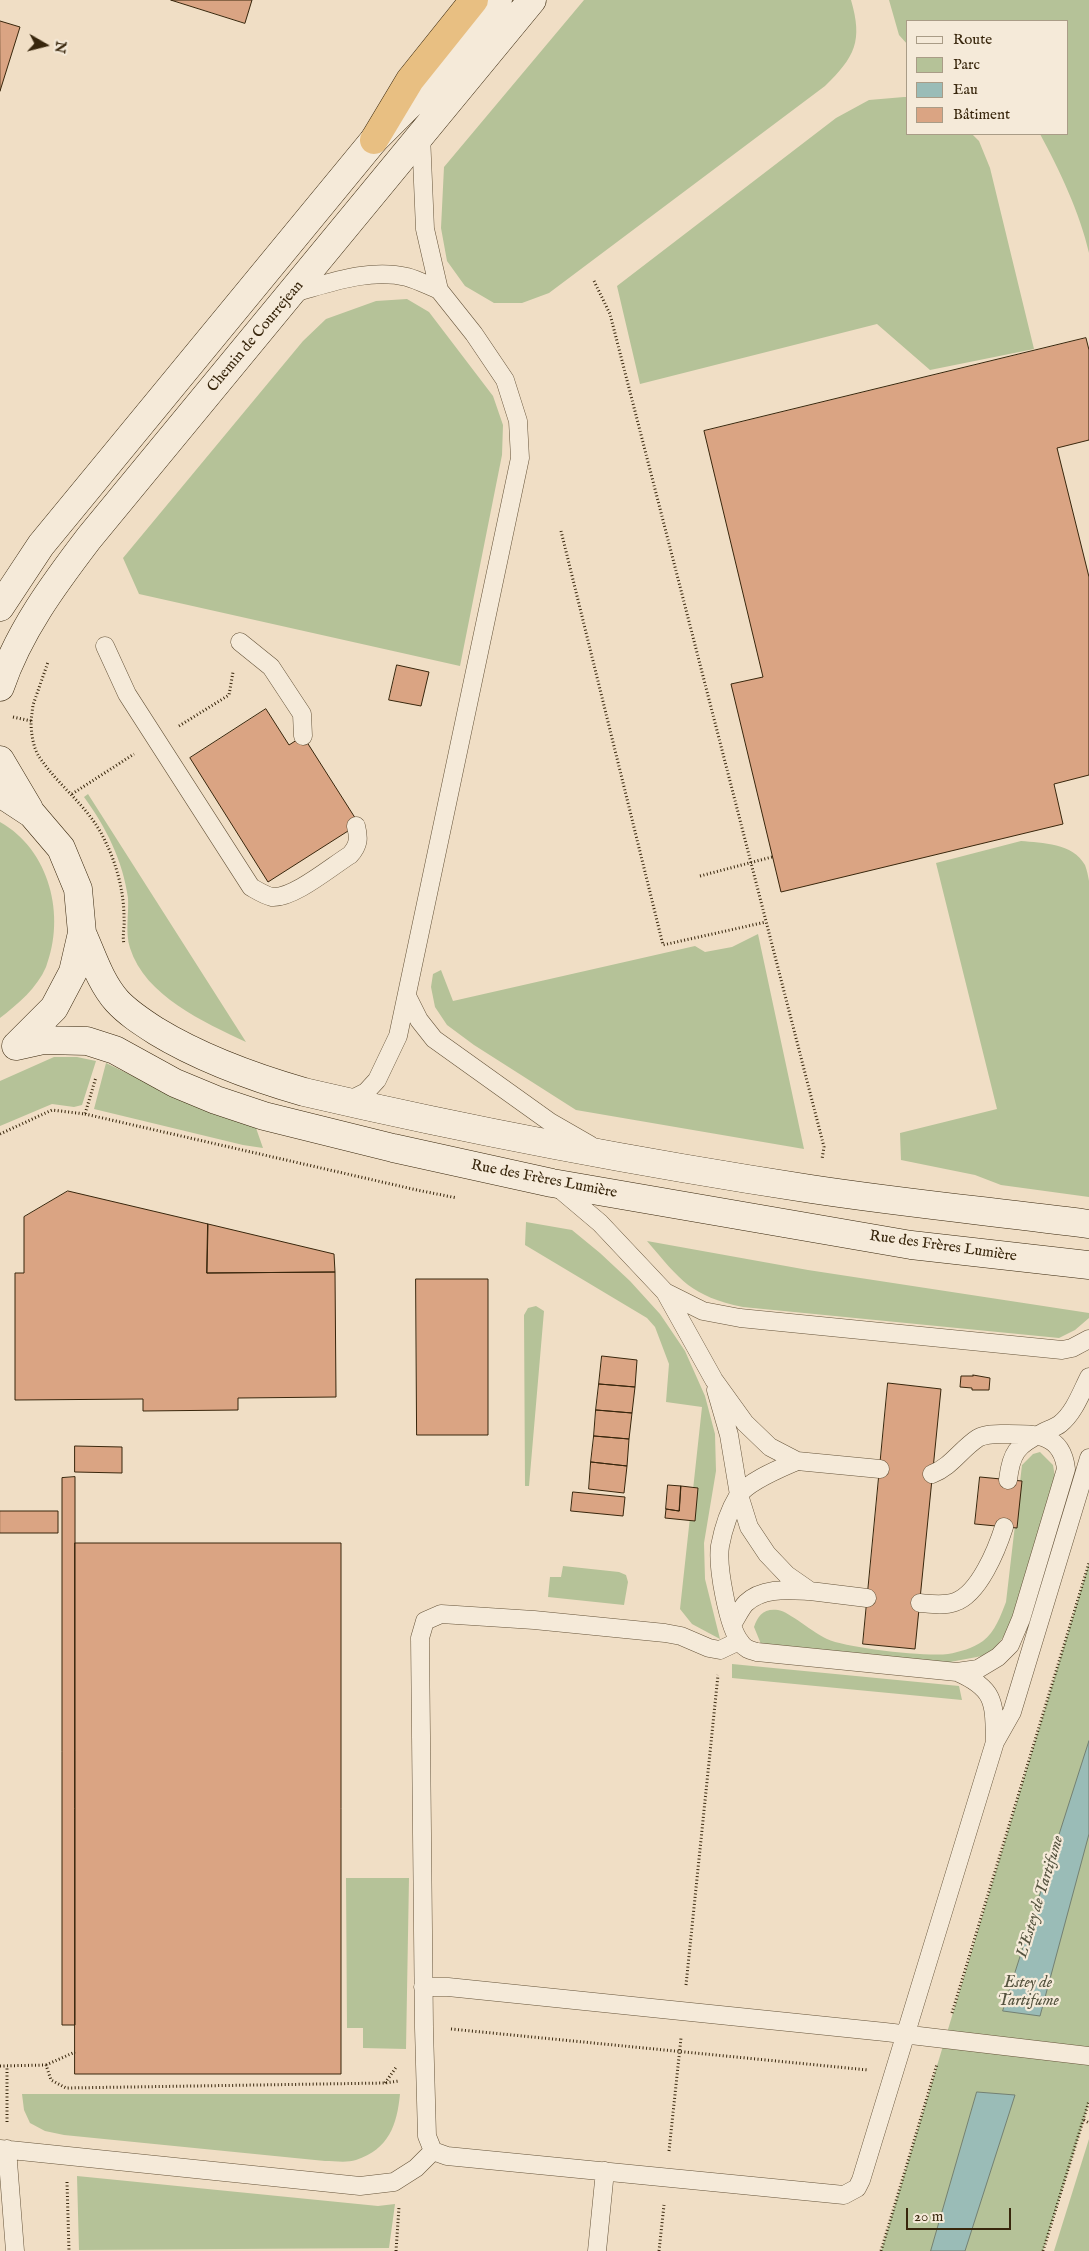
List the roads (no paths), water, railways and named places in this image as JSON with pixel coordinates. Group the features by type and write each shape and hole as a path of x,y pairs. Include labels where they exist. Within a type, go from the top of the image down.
{"highway":[{"path":"374,140 410,80 474,0"}],"main road":[{"path":"0,607 41,545 374,140 424,91 498,0"},
{"name":"Chemin de Courrejean","path":"0,687 7,666 35,612 89,538 293,293 532,0"},
{"path":"0,760 32,814 61,848 78,889 82,933 103,982 116,1000 132,1016 186,1049 271,1082 346,1102 606,1155 814,1189 1089,1224"},
{"path":"0,793 32,814"},
{"path":"8,1049 54,1008 73,972 82,933"},
{"name":"Rue des Frères Lumière","path":"8,1049 43,1040 87,1041 114,1050 184,1086 216,1100 264,1116 393,1148 552,1183 911,1245 1089,1265"}],"lane":[{"path":"346,1102 366,1092 377,1080 398,1036 520,458 518,421 504,380 474,334 439,290 425,229 421,135"},
{"path":"293,293 352,277 378,274 407,278 439,290"},
{"path":"240,642 271,667 302,714 303,736"},
{"path":"105,646 127,694 251,887 262,894 274,897 290,894 350,855 356,848 359,838 356,826"},
{"path":"407,996 419,1020 434,1039 550,1122 606,1155"},
{"path":"552,1183 600,1223 665,1292 714,1380 745,1422 770,1447 797,1461 880,1469"},
{"path":"665,1292 703,1311 740,1318 1062,1350 1072,1348 1089,1339"},
{"path":"1008,1480 1010,1462 1014,1453 1020,1446 1038,1434 1059,1424 1070,1413 1089,1378"},
{"path":"714,1380 728,1435 739,1495 749,1527 767,1554 787,1575 810,1591"},
{"path":"797,1461 767,1474 739,1495 726,1522 720,1548 725,1601 739,1641 746,1649 757,1652 957,1672 978,1669 998,1657 1010,1645 1021,1620 1066,1468 1065,1456 1057,1445 1038,1434 989,1434 978,1438 942,1470 932,1474"},
{"path":"739,1641 720,1650 709,1648 681,1636 665,1633 543,1621 441,1614 425,1621 420,1638 424,2028 427,2136 433,2151 447,2156 667,2176 844,2195 857,2188 995,1742 1012,1712 1089,1458"},
{"path":"920,1603 956,1602 972,1590 981,1579 999,1544 1004,1527"},
{"path":"733,1623 746,1603 766,1592 784,1590 810,1591 868,1598"},
{"path":"957,1672 976,1680 987,1692 994,1707 995,1742"},
{"path":"424,1987 448,1987 906,2034 1089,2056"},
{"path":"15,2251 3,2149 360,2186 394,2182 416,2168 433,2151"},
{"path":"597,2251 605,2171"}],"water":[{"name":"Estey de Tartifume","path":"1089,1741 1089,1834 1040,2016 1003,2011"},
{"path":"977,2092 1015,2095 965,2251 931,2251"}],"water label":[{"name":"L'Estey de Tartifume","path":"1041,1897"}]}
